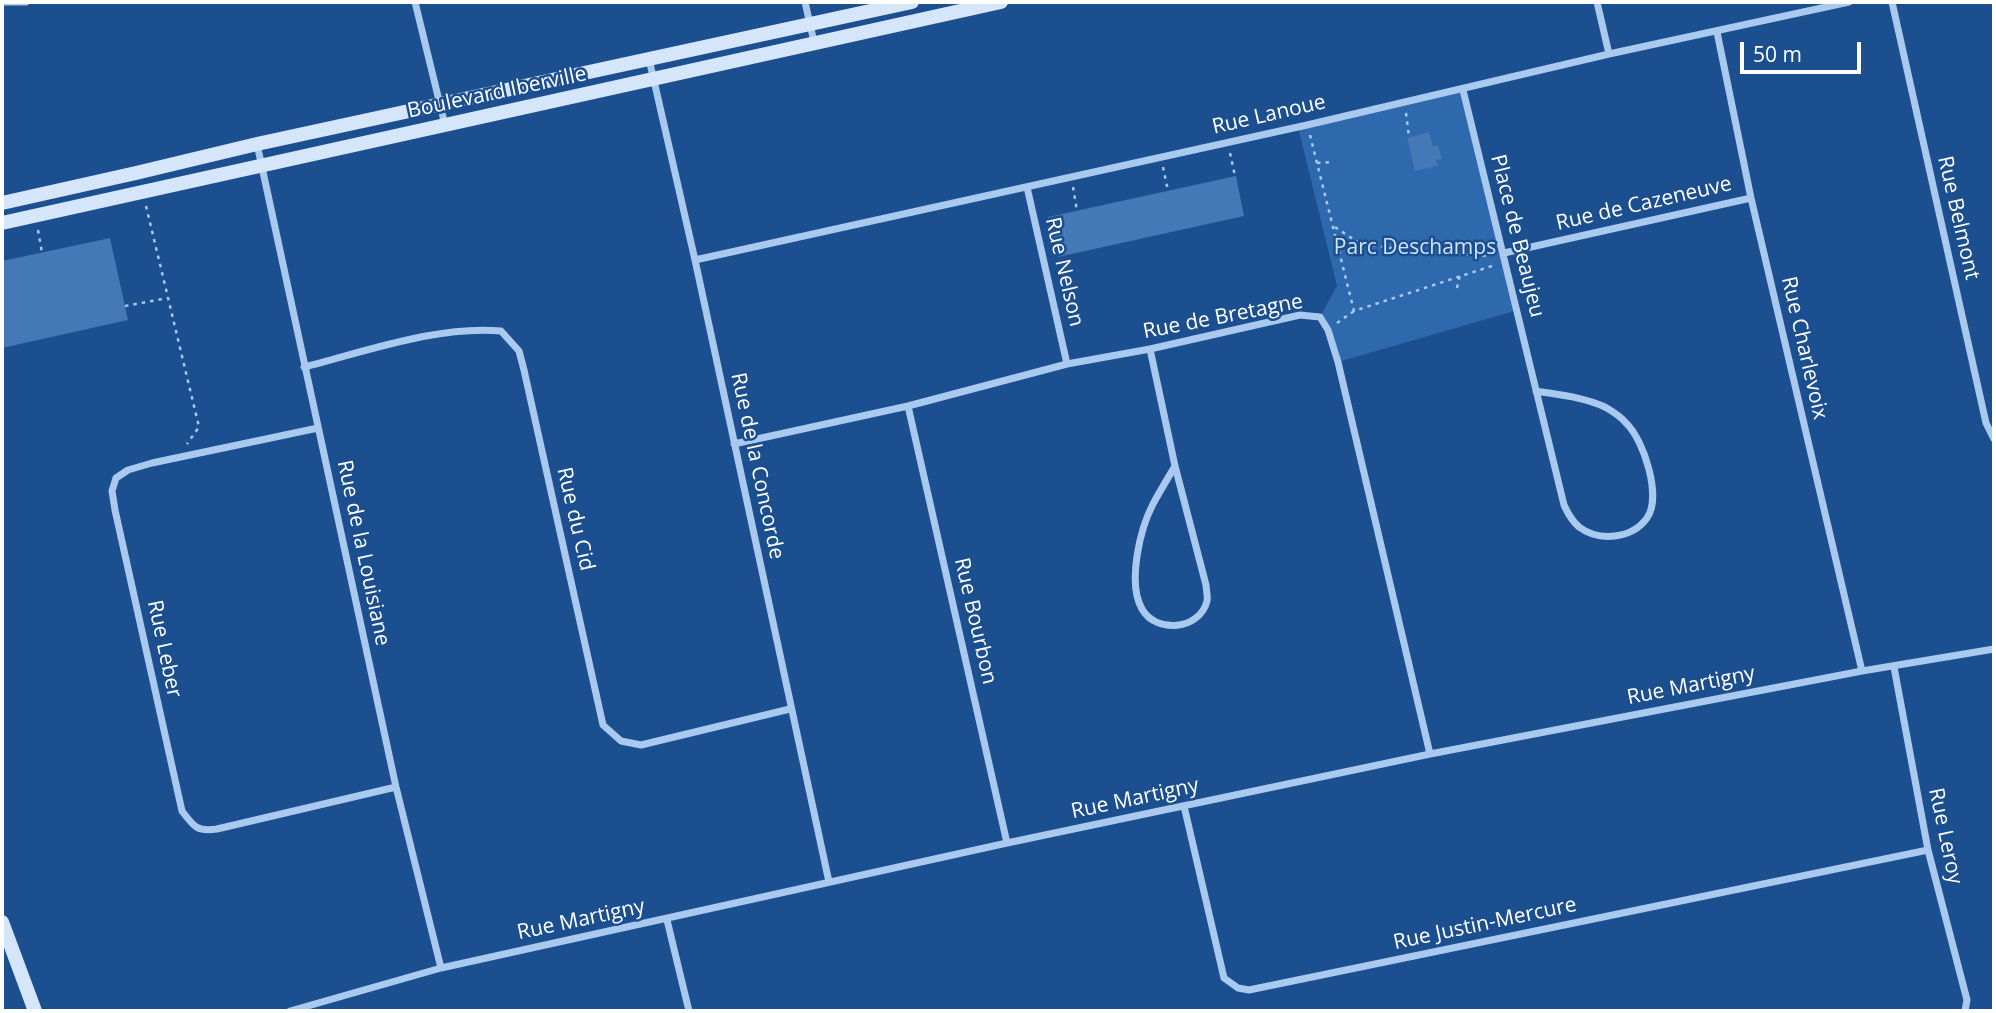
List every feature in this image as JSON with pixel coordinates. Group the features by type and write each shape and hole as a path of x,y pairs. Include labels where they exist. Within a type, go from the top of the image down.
{"street":[{"path":"3,2 26,2"},
{"path":"415,2 445,125"},
{"path":"805,2 814,42"},
{"name":"Boulevard Iberville","path":"2,203 257,144 912,2"},
{"name":"Boulevard Iberville","path":"2,223 1001,2"},
{"path":"1597,2 1609,54"},
{"name":"Rue Lanoue","path":"695,260 1849,2"},
{"name":"Rue Belmont","path":"1892,2 1986,423 1994,439"},
{"name":"Rue Charlevoix","path":"1717,32 1751,198 1862,671"},
{"name":"Rue de la Concorde","path":"649,58 829,882"},
{"name":"Place de Beaujeu","path":"1463,90 1504,253 1536,391 1564,505 1572,521 1596,535 1615,536 1632,532 1647,518 1653,503 1641,444 1627,424 1607,408 1580,398 1536,391"},
{"name":"Rue de la Louisiane","path":"257,144 396,787 441,968"},
{"name":"Rue Nelson","path":"1027,187 1067,364"},
{"name":"Rue de Cazeneuve","path":"1504,253 1751,198"},
{"name":"Rue de Bretagne","path":"734,444 908,406 1067,364 1150,349 1300,315 1320,317 1328,330 1430,754"},
{"name":"Rue du Cid","path":"304,367 450,332 478,329 501,331 519,351 524,370 603,724 621,741 641,745 790,709"},
{"path":"1150,349 1175,466 1206,584 1206,602 1198,614 1187,622 1174,626 1160,625 1142,609 1137,595 1135,568 1152,506 1175,466"},
{"name":"Rue Bourbon","path":"908,406 1007,843"},
{"name":"Rue Leber","path":"318,428 128,470 116,478 112,491 115,510 182,811 193,825 203,831 218,829 396,787"},
{"name":"Rue Martigny","path":"289,1011 441,968 1007,843 1430,754 1862,671 1994,649"},
{"name":"Rue Leroy","path":"1894,667 1928,850 1967,1000 1965,1011"},
{"name":"Rue Justin-Mercure","path":"1184,806 1224,978 1238,988 1249,990 1928,850"},
{"path":"667,920 689,1011"},
{"path":"2,922 35,1011"}],"path":[{"path":"1405,103 1409,137"},
{"path":"1307,125 1354,310"},
{"path":"1227,142 1235,176"},
{"path":"1161,157 1167,191"},
{"path":"1317,163 1331,162"},
{"path":"1071,177 1077,211"},
{"path":"143,192 199,427 187,444"},
{"path":"35,216 43,253"},
{"path":"1328,330 1354,310 1502,264 1490,256 1397,249 1359,243 1333,226"},
{"path":"1457,288 1460,275"},
{"path":"125,306 168,298"}],"green space":[{"name":"Parc Deschamps","path":"1463,90 1518,310 1338,362 1320,317 1337,286 1298,127"}],"building":[{"path":"1429,132 1433,146 1438,145 1442,159 1436,160 1438,166 1415,171 1407,138"},
{"path":"1236,176 1244,216 1058,257 1048,217"},
{"path":"110,238 128,320 2,348 2,261"}]}
